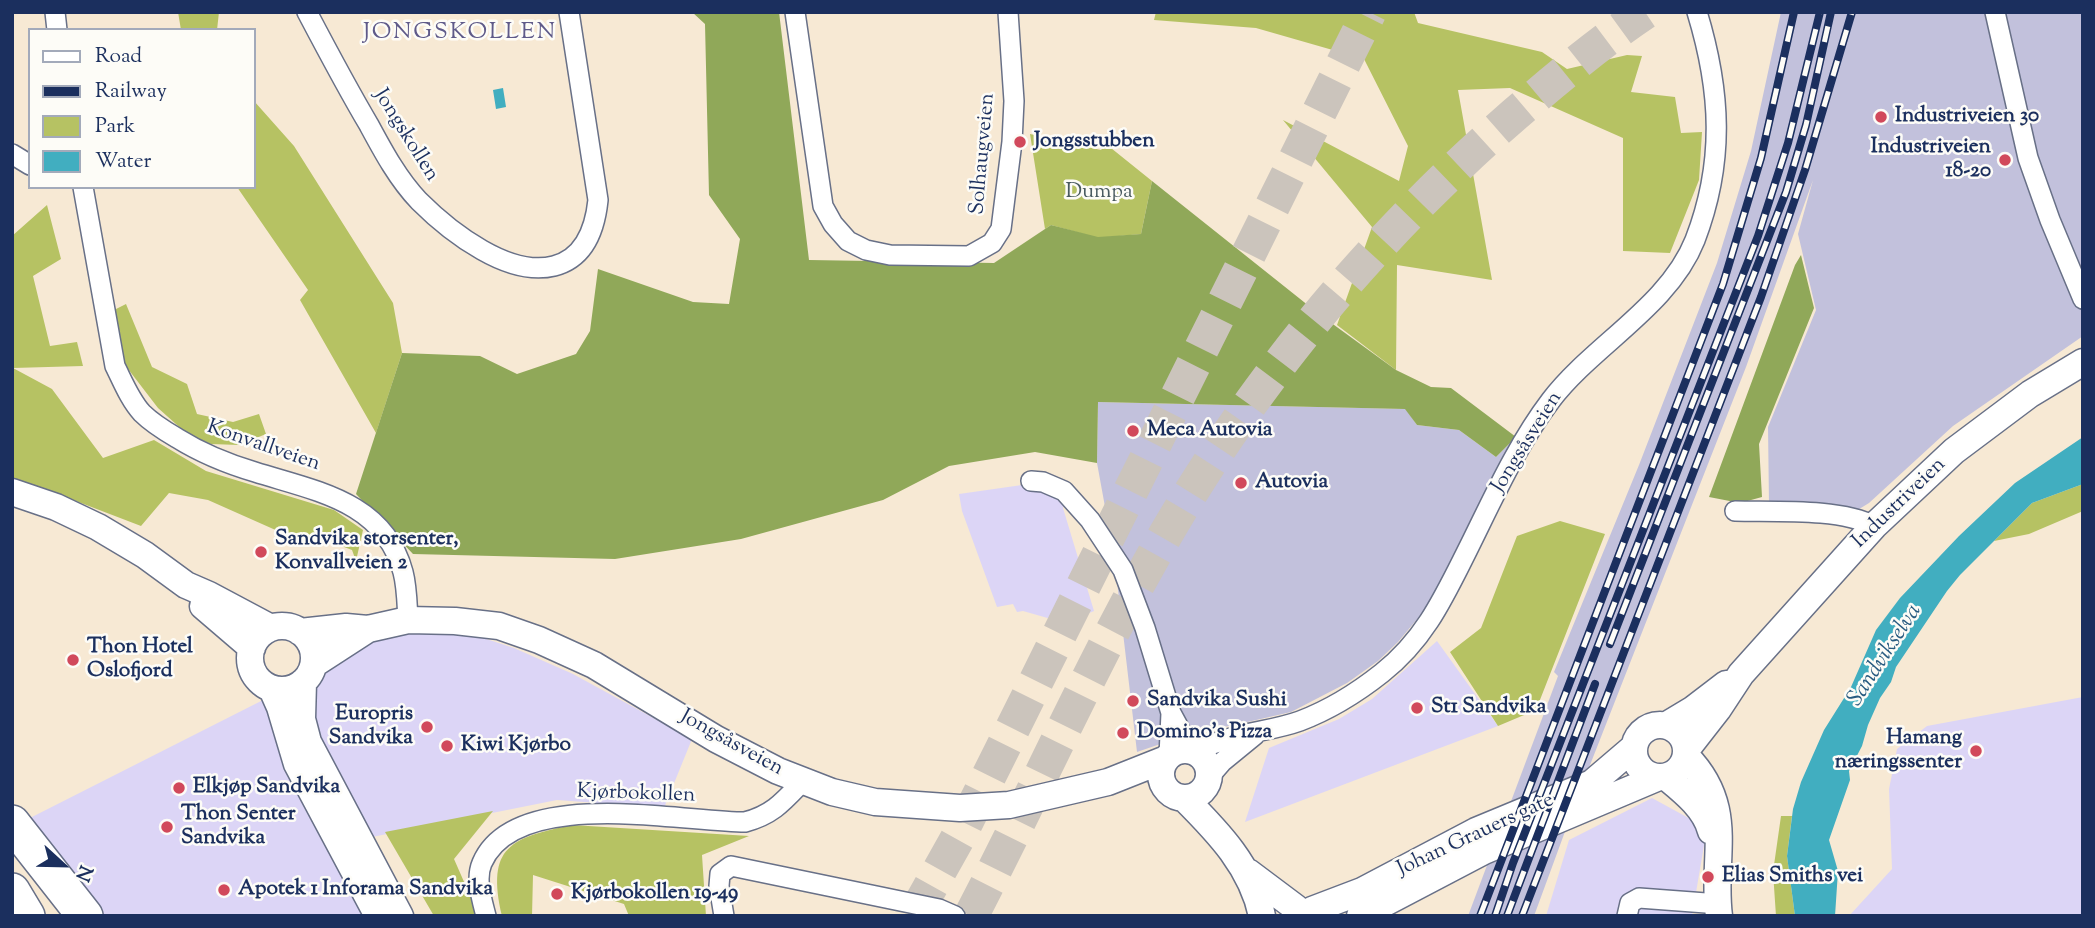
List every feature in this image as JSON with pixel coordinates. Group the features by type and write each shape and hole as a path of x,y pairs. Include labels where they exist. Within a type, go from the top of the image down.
{"highway":[{"path":"12,824 28,895 64,916"},
{"path":"28,895 85,916"}],"main road":[{"name":"Industriveien","path":"1686,753 1741,674 1874,526 1954,451 2030,394 2083,362"},
{"path":"12,492 56,507 98,527 145,555 186,585 271,628"},
{"path":"186,585 202,606 252,648"},
{"name":"Jongsåsveien","path":"300,632 346,627 368,629 408,620 490,624 539,640 594,665 747,756 802,782 875,802 960,808 1012,805 1108,782 1180,754"},
{"path":"309,673 289,690 272,689 254,674 252,648 259,636 271,628 286,627 300,632 311,645 309,673 302,719 308,742 400,916"},
{"name":"Jongsåsveien","path":"309,673 368,629"},
{"name":"Industriveien","path":"1667,725 1741,674"},
{"path":"272,689 302,773 378,916"},
{"path":"1654,725 1667,725 1683,737 1686,753 1703,776 1717,816 1720,841 1717,898 1710,912 1710,827 1694,802 1662,777 1650,775 1639,767 1633,748 1638,736 1654,725"},
{"name":"Johan Grauers gate","path":"1301,912 1362,891 1476,831 1592,783 1633,748"},
{"path":"1662,777 1680,768 1686,753"},
{"path":"1219,834 1204,758 1180,754 1161,776 1219,834 1248,872 1301,912"},
{"name":"Johan Grauers gate","path":"1360,916 1484,850 1662,777"},
{"path":"1177,794 1199,794 1209,779"},
{"name":"Jongsåsveien","path":"1108,782 1177,794"},
{"path":"1248,872 1262,916"}],"street":[{"name":"Jongskollen","path":"307,12 391,166 417,200 461,238 515,264 534,267 550,267 567,262 578,253 590,236 596,220 598,200 569,12"},
{"name":"Solhaugveien","path":"795,12 824,206 832,225 848,241 866,250 890,256 970,256 992,243 1001,229 1014,102 1008,12"},
{"name":"Jongsåsveien","path":"1180,754 1236,736 1257,734 1300,721 1359,690 1384,672 1414,643 1433,618 1512,463 1551,400 1587,360 1657,296 1677,272 1694,243 1716,168 1716,105 1697,12"},
{"path":"1995,12 2028,158 2083,299"},
{"path":"12,154 28,163"},
{"name":"Konvallveien","path":"83,189 115,366 141,412 196,450 254,472 310,487 349,504 376,522 391,545 403,572 408,620"},
{"path":"1031,481 1043,482 1064,491 1090,520 1123,570 1145,628 1171,713 1180,754"},
{"path":"1735,511 1801,512 1860,518 1874,526"},
{"name":"Jongsåsveien","path":"1209,779 1222,762 1257,734"},
{"name":"Kjørbokollen","path":"486,916 479,888 481,864 494,845 517,830 563,815 617,812 745,822 763,817 781,805 802,782"},
{"path":"724,916 719,886 720,874 731,866 939,909 955,916"},
{"path":"1627,916 1630,903 1639,898 1710,912"}],"shaded area":[{"path":"1781,12 2083,12 2083,336 1953,426 1869,503 1856,511 1769,504 1768,427 1816,310 1798,234 1813,180 1746,367 1581,788 1534,916 1468,916 1558,676 1554,672 1639,465 1717,263 1751,151"},
{"path":"1098,402 1406,409 1417,425 1459,430 1496,457 1516,437 1428,606 1378,661 1347,683 1291,712 1204,729 1137,752 1114,556 1097,463"},
{"path":"1043,482 1067,500 1063,508 1094,611 1065,623 1023,611 1017,612 1013,604 997,607 962,511 959,494"},
{"path":"394,632 474,635 514,648 573,674 692,739 664,808 557,800 332,845 369,916 91,916 30,818 269,697 335,657"},
{"path":"1437,641 1498,726 1245,822 1269,748 1339,719 1372,699"},
{"path":"2083,697 2083,916 1849,916 1892,869 1889,789 1897,749 1927,726"},
{"path":"1652,798 1707,828 1692,916 1546,916 1569,840"}],"green space":[{"path":"178,12 219,12 217,28 181,28"},
{"path":"692,12 779,12 809,260 994,263 1051,225 1098,237 1141,234 1152,181 1319,314 1396,370 1431,387 1451,388 1516,437 1496,457 1459,430 1417,425 1405,409 1098,402 1097,463 1035,452 949,466 883,500 741,539 615,559 413,554 356,494 402,353 480,356 517,374 576,354 590,331 598,269 693,302 729,304 740,239 709,195 705,24"},
{"path":"1156,12 1414,12 1418,23 1542,52 1567,69 1627,55 1642,56 1631,92 1675,97 1681,133 1702,132 1699,180 1670,253 1623,251 1623,138 1510,88 1458,90 1492,280 1397,265 1396,370 1337,325 1372,227 1283,120 1399,181 1408,146 1364,59 1256,28 1154,20"},
{"path":"256,103 294,146 393,303 402,353 376,433 300,300 308,290 238,189 256,189"},
{"name":"Dumpa","path":"1030,134 1101,150 1106,144 1152,181 1141,234 1098,238 1051,225 1045,229"},
{"path":"47,205 61,259 33,276 50,346 77,342 83,366 13,368 52,389 103,458 154,440 206,471 334,510 363,530 356,561 352,550 315,536 280,532 208,500 169,493 141,526 68,498 12,481 12,236"},
{"path":"1801,255 1814,308 1759,444 1762,497 1740,503 1709,497 1795,265"},
{"path":"126,304 152,367 187,384 197,414 233,422 259,414 266,434 239,445 211,444 186,433 158,408 125,365 114,310"},
{"path":"2083,484 2083,511 2029,534 1994,541 2032,503"},
{"path":"1560,521 1605,534 1536,710 1498,726 1450,652 1481,628 1517,536"},
{"path":"493,811 454,859 479,916 434,916 385,832"},
{"path":"1781,816 1792,816 1787,856 1795,916 1776,916 1773,872"},
{"path":"572,825 749,836 702,855 706,916 629,916 624,904 533,875 532,916 502,916 498,874 501,860 508,849 533,835"}],"water":[{"path":"503,88 506,107 496,109 493,90"},
{"name":"Sandvikselva","path":"2083,437 2083,484 2032,503 1960,575 1896,667 1849,771 1850,780 1829,840 1838,871 1835,916 1795,916 1787,856 1793,809 1801,782 1824,730 1851,687 1876,630 1900,598 1959,536 2015,483"}],"tunnel":[{"path":"914,916 961,832 1369,12"},
{"path":"971,916 1092,671 1143,575 1205,470 1283,360 1369,256 1464,160 1562,75 1645,12"}],"railway":[{"path":"1480,916 1723,284 1761,158 1794,12"},
{"path":"1495,916 1513,863 1758,236 1788,143 1820,12"},
{"path":"1610,644 1786,192 1806,125 1831,12"},
{"path":"1522,916 1761,297 1805,170 1852,12"},
{"path":"1507,916 1595,684"}],"place":[{"name":"Industriveien 30","path":"1881,117"},
{"name":"Jongsstubben","path":"1020,142"},
{"name":"Industriveien 18-20","path":"2005,160"},
{"name":"Meca Autovia","path":"1133,431"},
{"name":"Autovia","path":"1241,483"},
{"name":"Sandvika storsenter, Konvallveien 2","path":"261,552"},
{"name":"Thon Hotel Oslofjord","path":"73,660"},
{"name":"Sandvika Sushi","path":"1133,701"},
{"name":"St1 Sandvika","path":"1417,708"},
{"name":"Europris Sandvika","path":"427,727"},
{"name":"Domino's Pizza","path":"1123,733"},
{"name":"Kiwi Kjørbo","path":"447,746"},
{"name":"Hamang næringssenter","path":"1976,751"},
{"name":"Elkjøp Sandvika","path":"179,788"},
{"name":"Thon Senter Sandvika","path":"167,827"},
{"name":"Elias Smiths vei","path":"1708,877"},
{"name":"Apotek 1 Inforama Sandvika","path":"224,890"},
{"name":"Kjørbokollen 19-49","path":"557,894"}],"district":[{"name":"JONGSKOLLEN","path":"460,34"}]}
